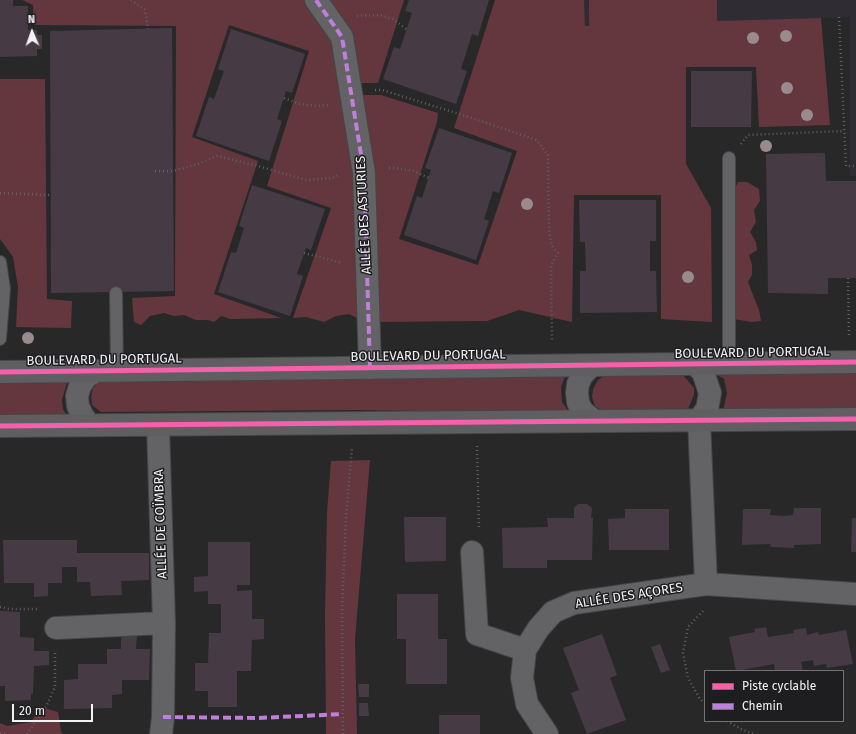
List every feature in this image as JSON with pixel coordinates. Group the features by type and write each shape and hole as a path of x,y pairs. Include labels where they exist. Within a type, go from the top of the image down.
{"street":[{"name":"ALLÉE DES ASTURIES","path":"316,0 342,37 363,166 370,368"},
{"name":"BOULEVARD DU PORTUGAL","path":"0,372 853,362"},
{"name":"BOULEVARD DU PORTUGAL","path":"695,364 703,372 710,392 707,409 699,420"},
{"path":"591,366 582,375 578,384 577,393 578,402 582,411 593,420"},
{"name":"BOULEVARD DU PORTUGAL","path":"89,425 78,406 77,396 80,386 86,377 106,371"},
{"path":"0,426 856,419"},
{"path":"699,420 706,584"},
{"name":"ALLÉE DE COÏMBRA","path":"158,425 164,623 163,717 161,734"},
{"path":"472,552 477,634 525,650"},
{"name":"ALLÉE DES AÇORES","path":"547,734 527,704 522,678 525,650 538,630 553,612 574,604 706,584 856,594"},
{"path":"56,628 164,623"}],"lane":[{"path":"729,158 729,364"},
{"path":"0,262 4,289 0,339"},
{"path":"106,371 116,293"}],"path":[{"path":"131,0 145,10 148,29"},
{"path":"334,25 349,16 380,16 393,19 406,29"},
{"path":"839,17 846,166 856,166"},
{"path":"284,98 300,104 317,106 352,96 382,90 536,140 548,155 549,232 552,246 558,253 551,265 552,366"},
{"path":"729,158 748,134 844,131"},
{"path":"155,171 173,171 198,164 217,156 306,180 333,178 355,166 396,168 414,171 429,178"},
{"path":"0,193 49,194"},
{"path":"304,253 341,263 367,263"},
{"path":"848,278 853,362"},
{"path":"343,734 342,608 346,517 354,422"},
{"path":"472,552 479,534 477,422"},
{"path":"704,702 688,678 684,653 688,627 707,607 706,584"},
{"path":"0,607 9,609 39,609 56,628 55,687 46,707 27,734"},
{"path":"729,722 754,734"},
{"path":"0,732 7,734"}],"shaded area":[{"path":"22,0 309,0 337,40 359,176 361,320 349,314 336,316 324,322 306,317 293,318 331,208 267,186 309,51 229,25 192,137 258,161 214,294 281,318 230,319 221,316 214,322 208,320 196,320 184,315 174,316 164,313 150,316 141,325 134,322 132,298 175,296 176,26 34,25 33,5"},
{"path":"327,0 404,0 378,83 356,83"},
{"path":"495,0 584,0 585,26 589,26 589,0 717,0 717,21 821,18 830,125 759,127 756,67 686,67 686,164 711,208 712,322 661,319 661,195 574,195 572,322 519,310 487,321 373,322 357,95 381,95 438,113 437,122 399,239 478,265 517,151 454,128"},
{"path":"584,0 856,0 856,176 850,176 850,17 585,26"},
{"path":"0,79 45,79 47,299 72,301 71,328 16,327 18,287 13,257 0,239"},
{"path":"738,182 747,182 759,189 760,201 754,210 756,222 750,232 756,242 757,250 749,255 752,265 752,275 748,282 759,310 761,321 751,322 734,319 732,195"},
{"path":"856,373 856,410 723,411 727,393 724,379 718,375"},
{"path":"566,374 561,387 562,402 568,411 489,412 353,410 101,412 92,405 91,397 93,388 101,380"},
{"path":"605,375 683,375 694,388 694,395 688,409 677,411 603,412 595,406 592,397 593,389 598,380"},
{"path":"68,379 62,400 63,409 68,417 0,419 0,381"},
{"path":"370,460 355,639 357,734 326,734 325,614 327,513 331,461"},
{"path":"40,707 58,712 61,732 63,734 0,734 0,723 7,726 31,722"}],"building":[{"path":"0,0 13,0 13,6 28,6 28,30 37,30 37,35 42,35 42,49 37,49 37,56 0,57"},
{"path":"409,0 489,0 478,36 472,34 461,69 467,71 456,104 383,79 394,47 400,49 412,13 405,11"},
{"path":"172,28 174,291 51,293 50,31"},
{"path":"231,29 305,54 292,93 286,91 277,119 282,121 269,161 196,136 209,97 214,99 224,71 218,69"},
{"path":"691,71 752,71 751,127 691,127"},
{"path":"439,128 512,153 499,193 493,191 484,219 489,221 476,260 404,235 417,196 422,198 431,170 425,168"},
{"path":"825,153 826,181 856,181 856,278 828,278 828,294 768,293 766,154"},
{"path":"252,185 325,209 311,250 306,248 297,274 303,276 290,316 218,292 231,252 236,253 244,228 239,226"},
{"path":"579,200 656,200 656,241 650,241 650,271 656,271 657,312 580,313 580,271 586,271 585,242 580,242"},
{"path":"578,504 587,504 592,508 592,560 547,560 547,568 503,568 502,528 548,527 547,518 574,518 574,508"},
{"path":"794,508 821,508 821,544 794,545 794,548 771,547 770,544 742,545 743,509 771,509 770,515 783,516 793,515"},
{"path":"625,509 669,509 669,550 609,550 608,519 625,518"},
{"path":"404,517 446,517 446,561 405,562"},
{"path":"852,518 856,518 856,552 851,552"},
{"path":"3,540 77,540 77,553 149,553 149,580 121,581 122,595 91,596 90,582 77,582 77,567 62,567 62,583 48,583 48,596 34,597 34,583 4,583"},
{"path":"208,542 250,542 250,585 237,585 237,591 252,590 252,619 264,619 264,639 252,640 251,671 237,671 237,707 208,707 208,691 195,691 195,663 208,663 209,633 221,633 221,604 208,604 208,591 194,592 194,577 208,576"},
{"path":"397,594 438,594 438,639 447,639 447,684 406,684 406,639 397,639"},
{"path":"0,611 20,612 20,637 34,638 34,651 49,651 49,665 34,666 33,694 31,694 31,700 5,701 5,686 0,686"},
{"path":"766,627 768,637 794,633 793,630 806,628 807,635 818,632 819,635 846,630 853,664 827,668 826,664 814,666 813,660 801,662 803,670 775,670 774,664 736,670 729,637 755,632 754,629"},
{"path":"602,634 617,675 610,678 626,720 587,734 571,693 579,690 563,648"},
{"path":"121,636 137,636 136,649 150,649 149,680 122,680 122,694 112,695 112,708 64,709 64,680 78,679 78,664 107,664 107,649 121,649"},
{"path":"660,644 670,670 661,673 651,647"},
{"path":"358,684 369,684 369,697 359,697"},
{"path":"359,703 368,703 369,716 359,716"},
{"path":"439,715 480,715 480,734 439,734"}],"marked path":[{"path":"316,0 342,37 364,173 370,368"},
{"path":"163,717 259,718 343,714"}],"cycle path":[{"path":"0,372 856,362"},
{"path":"0,426 856,419"}]}
